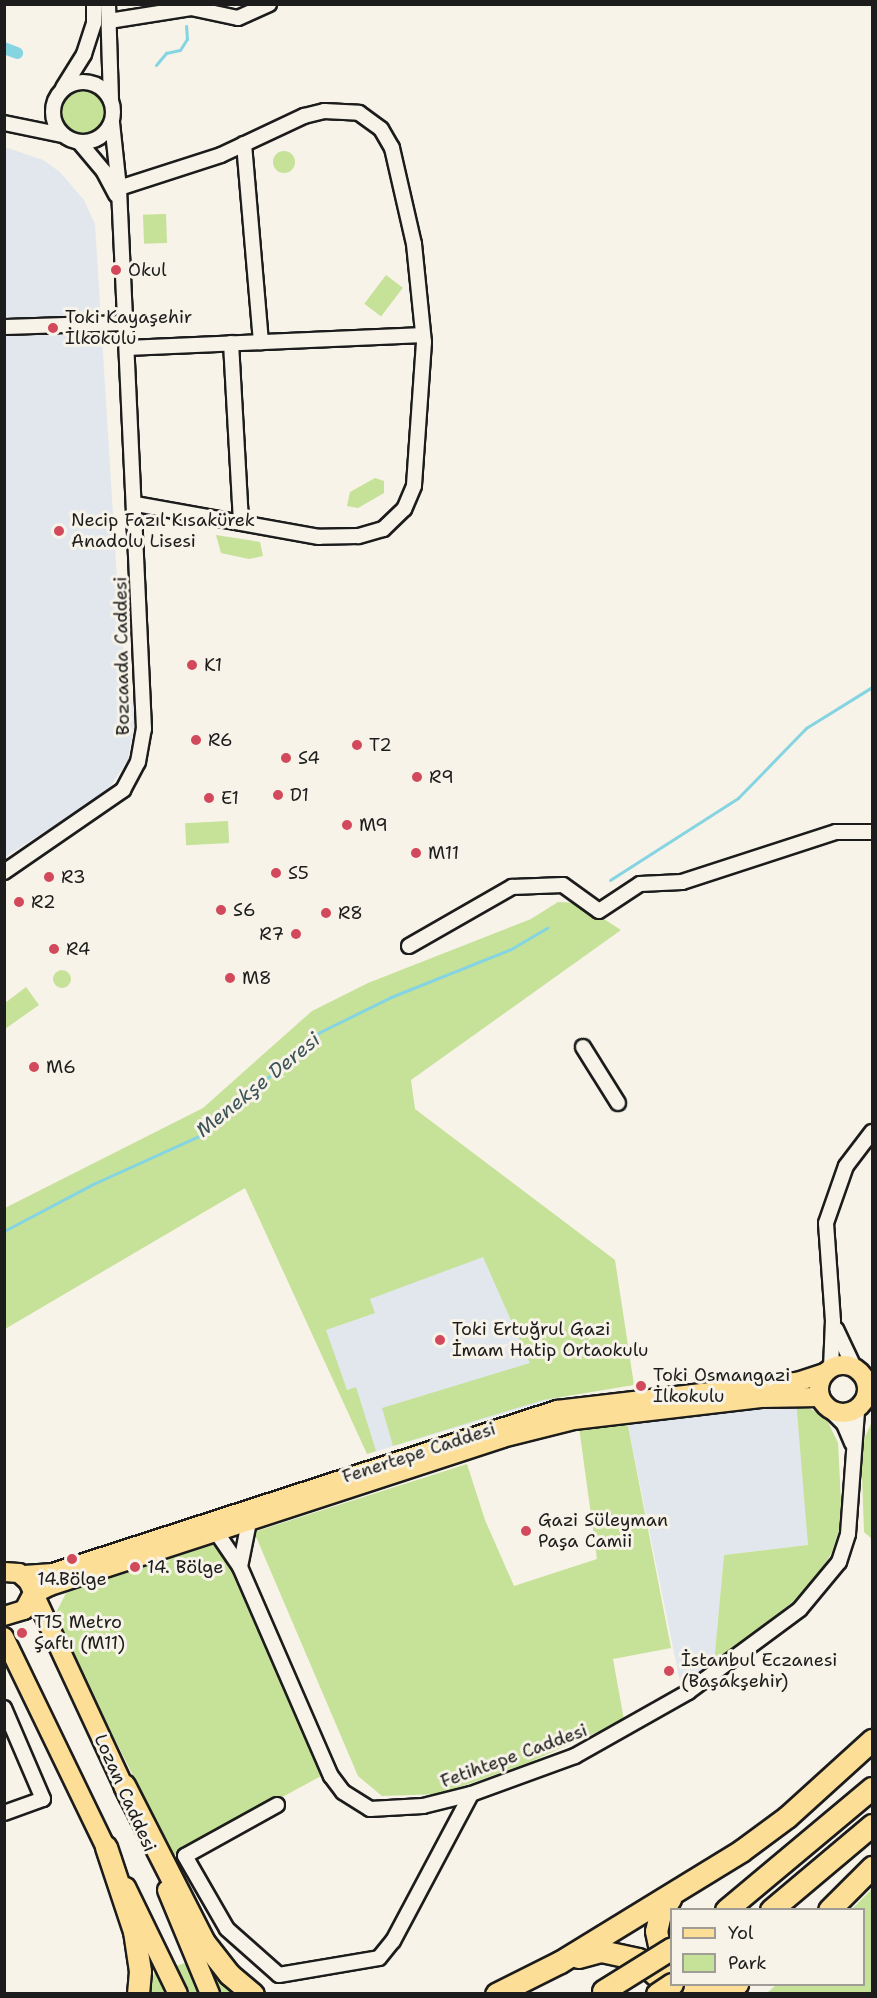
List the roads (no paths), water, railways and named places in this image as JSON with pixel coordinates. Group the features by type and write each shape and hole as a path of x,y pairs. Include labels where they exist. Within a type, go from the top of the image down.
{"highway":[{"path":"496,1994 560,1962 673,1896 787,1817 873,1740"},
{"path":"124,1785 204,1942 229,1974 254,1994"},
{"path":"728,1908 873,1788"},
{"path":"773,1908 873,1825"},
{"path":"105,1847 134,1931 140,1971 138,1994"},
{"path":"831,1908 873,1867"},
{"path":"670,1966 657,1943 656,1925 673,1896"},
{"path":"600,1992 670,1949"},
{"path":"560,1962 601,1951 630,1956 652,1971 665,1994"},
{"path":"657,1994 670,1985"},
{"path":"695,1986 714,1990 729,1986"}],"main road":[{"path":"828,1371 863,1373 868,1385 864,1406 844,1413 825,1403 820,1379 828,1371"},
{"name":"Fenertepe Caddesi","path":"13,1570 53,1573 557,1410 797,1382 828,1371"},
{"name":"Fenertepe Caddesi","path":"4,1616 24,1610 32,1595 50,1586 502,1438 574,1420 761,1398 825,1403"},
{"name":"Lozan Caddesi","path":"13,1570 32,1595 124,1785 210,1994"},
{"path":"4,1637 105,1847 164,1958 178,1994"}],"street":[{"path":"62,135 56,127 52,108 84,54 94,23 94,4"},
{"path":"80,143 100,138 112,122 108,4"},
{"path":"109,21 190,8 238,18 269,4"},
{"path":"61,91 78,82 89,82 106,93 111,101"},
{"path":"5,123 62,135 80,143 119,194 324,111 360,113 381,129 392,148 414,244 423,335 414,486 404,509 383,529 358,536 319,537 135,504"},
{"name":"Bozcaada Caddesi","path":"4,872 104,806 123,790 138,762 144,729 128,348 119,194 112,122"},
{"path":"244,144 261,342"},
{"path":"4,327 126,323"},
{"path":"128,348 423,335"},
{"path":"231,343 241,523"},
{"path":"409,946 512,887 563,885 599,912 640,884 682,882 836,832 873,832"},
{"path":"583,1047 618,1102"},
{"path":"828,1371 833,1321 826,1223 832,1196 846,1166 873,1132"},
{"path":"833,1321 863,1373"},
{"path":"825,1403 844,1424 853,1444"},
{"name":"Fetihtepe Caddesi","path":"217,1533 240,1567 331,1776 343,1792 370,1809 397,1810 471,1794 575,1756 631,1727 688,1692 800,1609 839,1562 848,1534 853,1444 864,1406"},
{"path":"240,1567 249,1522"},
{"path":"4,1708 43,1799 4,1814"},
{"path":"277,1805 185,1856 227,1929 279,1975 367,1963 379,1958 393,1941 471,1794"}],"waterway":[{"path":"156,65 166,53 180,50 187,39 186,26"},
{"path":"4,48 17,53"},
{"name":"Menekşe Deresi","path":"610,880 738,798 806,728 872,687"},
{"name":"Menekşe Deresi","path":"4,1231 93,1184 203,1134 320,1032 391,997 511,949 547,928"}],"place":[{"name":"Okul","path":"116,270"},
{"name":"Toki Kayaşehir İlkokulu","path":"53,328"},
{"name":"Necip Fazıl Kısakürek Anadolu Lisesi","path":"59,531"},
{"name":"K1","path":"192,665"},
{"name":"R6","path":"196,740"},
{"name":"T2","path":"357,745"},
{"name":"S4","path":"286,758"},
{"name":"R9","path":"417,777"},
{"name":"D1","path":"278,795"},
{"name":"E1","path":"209,798"},
{"name":"M9","path":"347,825"},
{"name":"M11","path":"416,853"},
{"name":"S5","path":"276,873"},
{"name":"R3","path":"49,877"},
{"name":"R2","path":"19,902"},
{"name":"S6","path":"221,910"},
{"name":"R8","path":"326,913"},
{"name":"R7","path":"296,934"},
{"name":"R4","path":"54,949"},
{"name":"M8","path":"230,978"},
{"name":"M6","path":"34,1067"},
{"name":"Toki Ertuğrul Gazi İmam Hatip Ortaokulu","path":"440,1340"},
{"name":"Toki Osmangazi İlkokulu","path":"641,1386"},
{"name":"Gazi Süleyman Paşa Camii","path":"526,1531"},
{"name":"14.Bölge","path":"72,1559"},
{"name":"14. Bölge","path":"135,1567"},
{"name":"T15 Metro Şaftı (M11)","path":"22,1633"},
{"name":"İstanbul Eczanesi (Başakşehir)","path":"669,1671"}]}
